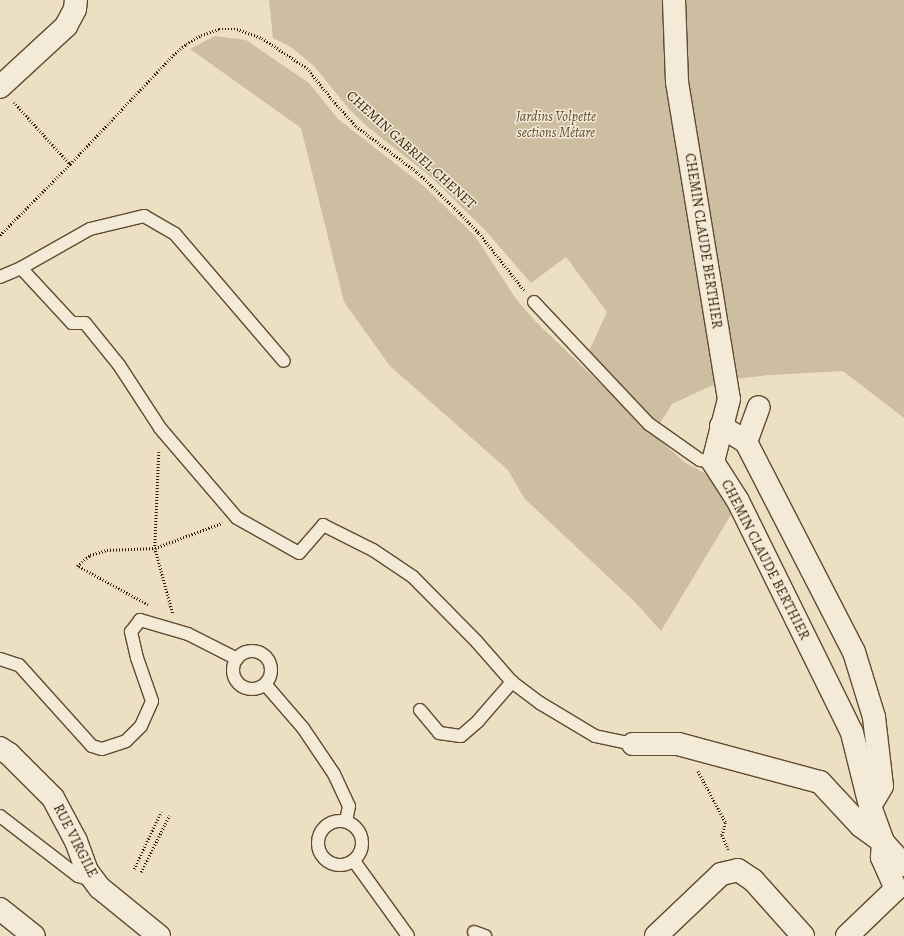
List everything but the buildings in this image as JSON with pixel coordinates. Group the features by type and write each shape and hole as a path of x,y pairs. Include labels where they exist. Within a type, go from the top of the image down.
{"street":[{"path":"0,87 66,26 76,9 76,0"},
{"name":"CHEMIN CLAUDE BERTHIER","path":"674,0 677,82 729,399 713,462 738,501 852,733 870,806 883,842 904,866"},
{"path":"746,442 759,407"},
{"path":"721,426 746,442 854,652 874,717 882,786 870,806"},
{"path":"633,744 678,744 820,782 861,826 883,842 882,857 896,889 847,936"},
{"name":"RUE VIRGILE","path":"3,747 53,798 76,842 87,871 100,888 159,936"},
{"path":"656,936 721,874 738,870 753,880 802,936"},
{"path":"0,909 34,936"}],"lane":[{"path":"0,277 21,268 90,229 144,216 175,234 284,361"},
{"path":"21,268 72,323 85,323 119,365 160,428 237,518 299,553 323,525 373,550 413,577 477,642 512,682 540,703 595,736 633,744"},
{"path":"534,302 650,424 700,460 713,462"},
{"path":"0,659 18,665 92,746 102,749 126,740 141,726 152,701 137,658 131,632 140,620 188,634 237,659"},
{"path":"249,651 261,653 266,657 269,662 271,673 265,684 253,689 241,685 234,675 233,668 237,659 243,653 249,651"},
{"path":"420,710 439,733 461,736 478,721 512,682"},
{"path":"265,684 303,728 334,774 349,806 346,822"},
{"path":"0,816 78,876 95,881"},
{"path":"332,822 346,822 358,829 363,843 359,856 347,865 332,864 321,854 318,847 318,839 326,826 332,822"},
{"path":"354,861 408,936"}],"path":[{"name":"CHEMIN GABRIEL CHENET","path":"0,235 70,164 172,56 186,44 201,35 219,29 237,29 262,38 307,68 330,98 356,126 417,172 470,223 534,302"},
{"path":"0,87 70,164"},
{"path":"160,428 155,548 175,619 168,615"},
{"path":"154,608 77,566 90,555 106,550 155,548 237,518"},
{"path":"678,744 691,758 726,824 722,835 738,870"},
{"path":"134,868 161,812"},
{"path":"141,872 169,816"}],"green space":[{"name":"Jardins Volpette sections Métare","path":"269,0 904,0 904,418 843,371 770,375 724,380 672,404 659,425 589,351 607,312 566,257 531,283 484,229 431,177 369,128 349,109 314,66 291,47 273,38"},
{"path":"215,36 246,40 309,83 338,119 425,187 475,236 516,299 536,322 684,462 710,476 735,508 661,631 633,600 524,498 508,470 390,366 344,302 301,128 190,49"}]}
